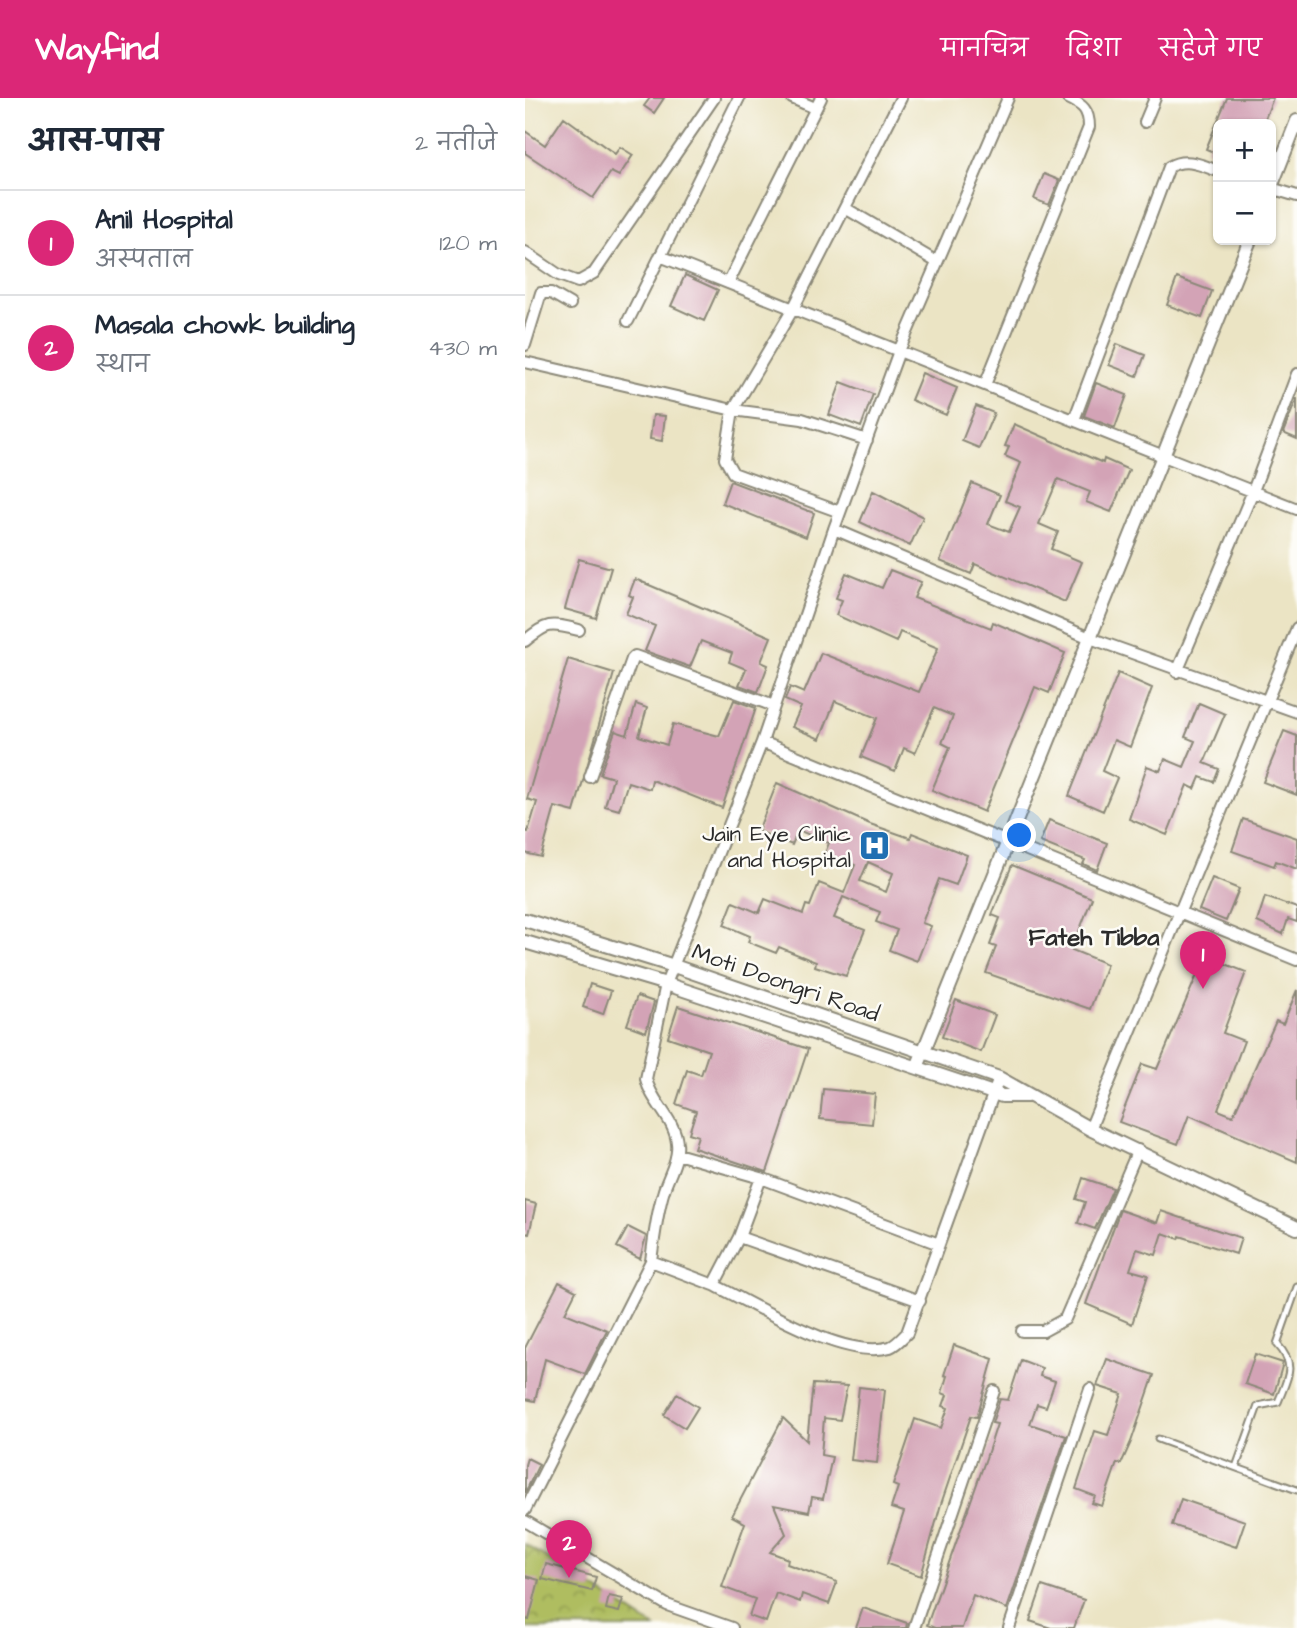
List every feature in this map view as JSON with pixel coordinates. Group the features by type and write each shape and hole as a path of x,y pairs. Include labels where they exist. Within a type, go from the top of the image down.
{"street":[{"path":"525,252 559,275 578,282 594,273 714,98"},
{"path":"628,321 739,98"},
{"path":"729,284 818,103 792,98"},
{"path":"840,512 733,473 728,468 726,446 733,410 793,309 901,98"},
{"path":"525,1510 651,1261 661,1204 677,1154 677,1141 672,1126 649,1091 646,1079 666,984 762,742 840,512 899,351 1008,98"},
{"path":"985,385 1089,127 1089,116 1083,105 1067,98"},
{"path":"1145,122 1155,98"},
{"path":"1273,182 1297,121"},
{"path":"1074,420 1169,167 1178,162 1191,162 1213,169"},
{"path":"1276,189 1297,196"},
{"path":"845,208 937,262"},
{"path":"918,1065 1248,245"},
{"path":"660,256 1297,509"},
{"path":"525,345 537,302 546,292 570,304"},
{"path":"525,299 537,302"},
{"path":"525,362 733,410 802,419 867,440"},
{"path":"1177,672 1253,491 1297,374"},
{"path":"834,530 1090,638 1177,672 1297,712"},
{"path":"525,641 542,626 551,624 579,630"},
{"path":"1090,1129 1297,628"},
{"path":"590,777 635,656 774,706"},
{"path":"762,742 1297,960"},
{"name":"Moti Doongri Road","path":"525,920 674,967 999,1078 1090,1129 1297,1228"},
{"name":"Moti Doongri Road","path":"525,942 666,984 768,1019 918,1065 993,1092 1010,1097 1028,1096"},
{"path":"768,1019 773,1002"},
{"path":"651,1261 714,1285 834,1342 868,1348 892,1346 907,1333 920,1301 999,1078"},
{"path":"1022,1331 1043,1331 1065,1319 1138,1150"},
{"path":"677,1154 761,1178 939,1244"},
{"path":"714,1285 739,1237 761,1178"},
{"path":"739,1237 920,1301"},
{"path":"1009,1628 1090,1389"},
{"path":"914,1628 994,1391"},
{"path":"525,1521 667,1605 732,1628"}],"lane":[{"path":"1236,1468 1258,1406 1278,1402 1290,1372 1289,1359 1277,1344 1297,1287"},
{"path":"1158,1439 1297,1490"}],"green space":[{"path":"525,1544 656,1628 525,1628"}],"building":[{"path":"650,98 664,98 654,113 644,106"},
{"path":"1227,98 1273,98 1265,119 1218,119"},
{"path":"564,117 615,154 620,147 633,155 619,176 611,172 593,198 525,153 525,131 545,145"},
{"path":"1213,132 1213,152 1206,149"},
{"path":"1044,174 1059,180 1049,205 1034,199"},
{"path":"685,275 718,290 704,321 671,306"},
{"path":"1177,278 1212,291 1202,318 1167,305"},
{"path":"1117,344 1145,355 1137,376 1109,365"},
{"path":"922,373 957,388 946,415 911,400"},
{"path":"841,382 873,394 861,427 829,415"},
{"path":"1096,383 1127,395 1115,428 1084,416"},
{"path":"1297,398 1297,439 1283,433"},
{"path":"976,406 994,413 979,448 962,441"},
{"path":"653,415 665,416 662,441 650,439"},
{"path":"1014,424 1103,463 1104,459 1129,470 1111,512 1086,502 1090,492 1058,479 1039,524 1058,532 1051,549 1082,562 1065,602 975,564 971,574 940,561 972,483 1000,495 988,524 1009,532 1020,507 1005,501 1021,463 1005,456 1009,447 1005,446"},
{"path":"730,481 814,513 806,537 722,503"},
{"path":"873,491 923,517 910,546 860,522"},
{"path":"579,559 611,568 596,618 565,609"},
{"path":"890,570 921,582 914,598 991,628 993,622 1065,653 1049,693 1035,687 984,812 932,790 950,747 942,743 953,716 934,708 915,753 904,748 895,771 861,757 877,718 835,701 820,739 792,727 801,707 785,700 790,687 804,693 821,653 919,692 938,648 900,632 896,642 836,615 842,600 836,598 846,573 882,588"},
{"path":"635,579 771,637 761,662 768,665 758,692 739,685 746,669 729,662 732,653 701,641 690,667 645,651 655,626 626,614 633,597 629,595"},
{"path":"568,659 614,673 574,812 555,807 541,857 525,853 525,831 528,832 537,802 527,799"},
{"path":"1118,673 1152,688 1130,747 1114,740 1102,771 1117,778 1103,811 1069,796"},
{"path":"734,700 756,708 722,808 652,780 650,789 628,782 619,810 605,806 613,778 600,774 615,731 627,735 636,704 647,708 639,736 667,745 673,724 719,736"},
{"path":"1199,703 1225,714 1204,763 1219,769 1214,782 1200,777 1195,789 1187,785 1167,835 1129,819 1147,766 1160,771 1165,759 1184,767 1195,741 1185,737"},
{"path":"1284,731 1297,736 1297,795 1263,782"},
{"path":"777,783 870,824 910,838 912,833 967,855 956,885 939,879 922,923 931,926 917,961 889,950 897,930 876,922 880,912 843,897 834,918 865,930 846,976 815,966 816,962 779,947 776,953 748,942 750,936 724,925 733,902 759,913 765,899 803,914 806,905 810,906 819,883 844,893 855,865 825,853 829,843 798,830 792,845 758,831","holes":["868,862 893,873 886,892 860,881"]},
{"path":"1243,819 1297,838 1297,869 1276,861 1274,866 1232,851"},
{"path":"1049,820 1107,843 1097,870 1083,864 1085,860 1040,842"},
{"path":"1012,865 1092,898 1072,950 1107,964 1090,1009 986,973 996,947 990,945 1000,918 992,915"},
{"path":"1212,878 1239,889 1226,921 1199,910"},
{"path":"1265,897 1297,908 1297,922 1288,919 1283,934 1257,922"},
{"path":"1205,956 1246,972 1223,1033 1244,1041 1218,1110 1233,1116 1276,1021 1283,1024 1297,990 1297,1162 1189,1115 1178,1144 1119,1122 1142,1064 1157,1069"},
{"path":"590,984 611,991 603,1014 583,1007"},
{"path":"637,996 654,1002 646,1032 627,1025"},
{"path":"956,1000 995,1015 981,1052 942,1037"},
{"path":"678,1006 808,1049 767,1172 694,1148 698,1136 689,1133 696,1111 676,1104 687,1070 701,1075 709,1051 668,1037"},
{"path":"823,1089 875,1094 872,1124 820,1119"},
{"path":"1083,1178 1113,1188 1095,1229 1078,1223 1085,1202 1076,1199"},
{"path":"525,1201 536,1204 529,1234 525,1233"},
{"path":"1120,1210 1157,1223 1161,1211 1241,1238 1236,1254 1163,1233 1156,1255 1137,1249 1130,1270 1148,1275 1132,1324 1086,1304"},
{"path":"628,1227 646,1236 640,1259 617,1247"},
{"path":"559,1282 576,1291 565,1313 607,1330 585,1374 545,1359 535,1401 525,1399 525,1348"},
{"path":"954,1345 993,1359 977,1417 971,1416 941,1504 921,1576 887,1564 904,1512 891,1508 898,1487 893,1485 915,1419 941,1428 948,1408 943,1406 947,1395 942,1393 947,1376 944,1375"},
{"path":"1255,1354 1283,1363 1274,1394 1245,1384"},
{"path":"1107,1359 1154,1375 1131,1442 1121,1464 1117,1463 1102,1506 1092,1503 1095,1496 1076,1489 1095,1431 1108,1435 1122,1394 1097,1386"},
{"path":"1021,1360 1042,1368 1040,1376 1055,1381 1046,1407 1037,1404 1030,1424 1066,1436 1007,1609 973,1595 962,1628 935,1628 927,1625 997,1424 992,1423 1000,1399 1008,1400"},
{"path":"813,1384 847,1386 840,1420 824,1418 821,1455 832,1457 823,1499 812,1497 809,1512 774,1505 786,1534 770,1552 788,1559 787,1564 837,1582 829,1604 802,1594 800,1602 776,1593 766,1622 749,1616 755,1599 722,1587 745,1523 732,1516 783,1418 807,1441"},
{"path":"859,1387 885,1390 877,1463 851,1460"},
{"path":"677,1394 698,1407 685,1428 664,1415"},
{"path":"527,1458 539,1464 525,1493 525,1465"},
{"path":"1181,1499 1245,1521 1236,1547 1172,1525"},
{"path":"546,1564 596,1577 592,1591 542,1579"},
{"path":"525,1576 539,1580 529,1620 525,1619"},
{"path":"1042,1586 1084,1600 1074,1628 1051,1628 1030,1621"},
{"path":"609,1596 623,1599 619,1612 606,1609"},
{"path":"863,1608 907,1623 906,1628 856,1628"}],"place":[{"name":"Jain Eye Clinic and Hospital","path":"874,846"},
{"name":"Anil Hospital","path":"1203,989"},
{"name":"Masala chowk building","path":"569,1578"}],"district":[{"name":"Fateh Tibba","path":"1094,937"}]}
